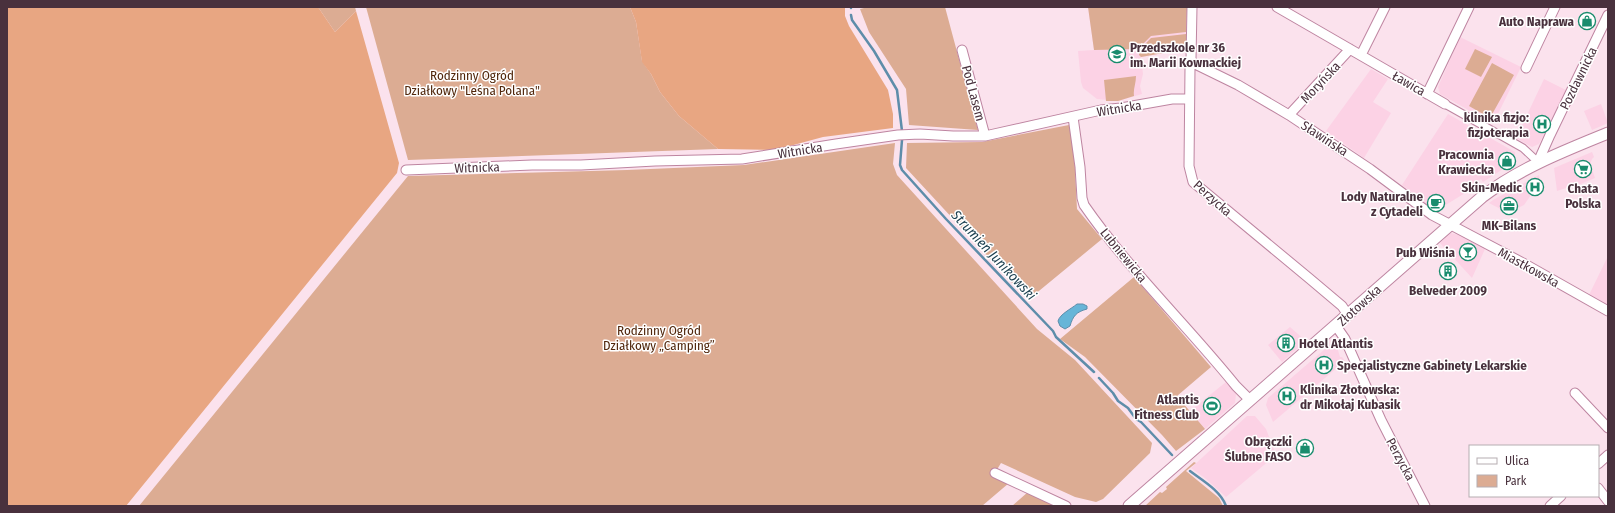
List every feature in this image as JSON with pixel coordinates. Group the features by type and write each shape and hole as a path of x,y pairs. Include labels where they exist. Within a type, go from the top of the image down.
{"street":[{"name":"Perzycka","path":"1192,7 1190,60 1193,63 1190,68 1189,166 1193,182 1342,306 1348,315"},
{"name":"Ławica","path":"1277,7 1523,148 1538,162"},
{"path":"1361,55 1385,7"},
{"path":"1427,94 1469,7"},
{"path":"1526,68 1555,7"},
{"name":"Pozdawnicka","path":"1538,162 1608,15"},
{"name":"Moryńska","path":"1289,115 1350,49"},
{"name":"Pod Lasem","path":"962,50 986,136"},
{"name":"Sławińska","path":"1193,63 1224,78 1289,115 1370,169 1432,215 1450,224"},
{"name":"Witnicka","path":"406,170 742,159 898,135 920,134 986,136 1100,110 1172,99 1189,99"},
{"name":"Lubniewicka","path":"1073,117 1084,205 1118,249 1236,386 1250,400"},
{"name":"Złotowska","path":"1130,506 1450,224 1489,192 1538,162 1608,133"},
{"name":"Miastkowska","path":"1450,224 1608,311"},
{"name":"Perzycka","path":"1336,326 1346,339 1381,420 1425,506"},
{"path":"1575,393 1608,428"},
{"path":"1599,463 1608,455"},
{"path":"995,473 1066,506"},
{"path":"1599,489 1608,501"},
{"path":"1550,506 1560,497"}],"shaded area":[{"path":"7,7 318,7 335,32 356,11 399,163 397,173 126,506 7,506"},
{"path":"630,7 845,7 845,16 849,26 888,90 893,114 893,128 823,137 775,150 718,149 679,116 660,92 651,74 642,62 636,22"},
{"name":"Przedszkole nr 36 im. Marii Kownackiej","path":"1088,7 1187,7 1186,49 1141,57 1143,74 1140,86 1142,94 1118,101 1097,99 1083,88 1081,82 1078,51 1094,50"},
{"path":"1460,37 1521,67 1493,124 1440,94 1438,87"},
{"path":"1371,69 1388,79 1373,102 1391,113 1364,158 1326,131"},
{"path":"1544,79 1566,90 1539,144 1532,147 1516,138"},
{"path":"1601,104 1608,123 1592,130 1584,111"},
{"path":"1448,114 1515,152 1515,161 1512,163 1508,157 1502,161 1506,167 1483,182 1481,179 1476,182 1478,185 1436,211 1402,185"},
{"path":"1592,152 1594,157 1590,164 1595,178 1571,188 1568,185 1566,188 1557,191 1554,168"},
{"path":"1539,175 1542,193 1531,195 1524,205 1508,213 1489,203 1493,200"},
{"path":"1451,233 1485,249 1472,278 1440,243"},
{"path":"1608,256 1608,306 1589,295"},
{"path":"1290,327 1306,341 1282,362 1268,345"},
{"path":"1332,343 1336,343 1340,357 1342,357 1345,361 1273,422 1266,405 1268,398"},
{"path":"1226,382 1236,394 1235,403 1205,429 1190,411"},
{"path":"1247,416 1255,416 1266,429 1276,455 1226,497 1191,468"}],"green space":[{"path":"318,7 355,7 356,11 335,32"},
{"name":"Rodzinny Ogród Działkowy \"Leśna Polana\"","path":"366,7 630,7 636,22 642,61 651,74 660,92 679,116 718,149 408,160"},
{"path":"868,7 945,7 978,130 909,125 906,89 869,32 860,9"},
{"path":"1088,7 1187,7 1186,32 1151,36 1138,49 1094,50"},
{"path":"1186,34 1186,49 1141,57 1139,55 1139,50 1151,38"},
{"path":"1475,49 1492,57 1481,77 1465,69"},
{"path":"1492,63 1514,75 1490,118 1469,106"},
{"path":"1136,76 1134,96 1118,101 1106,101 1104,80"},
{"path":"1069,125 1074,150 1077,209 1102,239 1028,300 906,168 907,143 982,142"},
{"name":"Rodzinny Ogród Działkowy „Camping”","path":"895,143 893,164 897,175 1037,329 1075,360 1152,443 1150,453 1103,499 1096,502 1075,497 1001,463 993,476 1009,483 982,506 139,506 408,176 744,165"},
{"path":"1134,277 1211,367 1177,396 1205,429 1176,451 1085,357 1060,339"},
{"path":"1194,462 1196,463 1186,471 1219,498 1223,506 1145,506 1160,492 1162,493 1167,489 1166,487"},
{"path":"1028,492 1058,506 1012,506"}],"water":[{"path":"1077,304 1087,306 1087,309 1076,315 1070,326 1065,329 1060,326 1058,321 1059,318"}],"waterway":[{"name":"Strumień Junikowski","path":"851,15 852,20 874,51 897,90 902,131"},
{"name":"Strumień Junikowski","path":"902,140 900,165 902,170 946,219 1053,331 1056,337 1094,372"},
{"name":"Strumień Junikowski","path":"1099,378 1113,393 1118,401 1128,408 1136,419 1141,422 1172,455"},
{"name":"Strumień Junikowski","path":"1190,471 1216,491 1226,506"}],"place":[{"name":"Auto Naprawa","path":"1587,21"},
{"name":"Przedszkole nr 36 im. Marii Kownackiej","path":"1117,54"},
{"name":"klinika fizjo: fizjoterapia","path":"1542,124"},
{"name":"Pracownia Krawiecka","path":"1507,161"},
{"name":"Chata Polska","path":"1583,169"},
{"name":"Skin-Medic","path":"1535,187"},
{"name":"Lody Naturalne z Cytadeli","path":"1436,203"},
{"name":"MK-Bilans","path":"1509,206"},
{"name":"Pub Wiśnia","path":"1468,252"},
{"name":"Belveder 2009","path":"1448,271"},
{"name":"Hotel Atlantis","path":"1286,343"},
{"name":"Specjalistyczne Gabinety Lekarskie","path":"1324,365"},
{"name":"Klinika Złotowska: dr Mikołaj Kubasik","path":"1287,396"},
{"name":"Atlantis Fitness Club","path":"1212,406"},
{"name":"Obrączki Ślubne FASO","path":"1305,448"}]}
